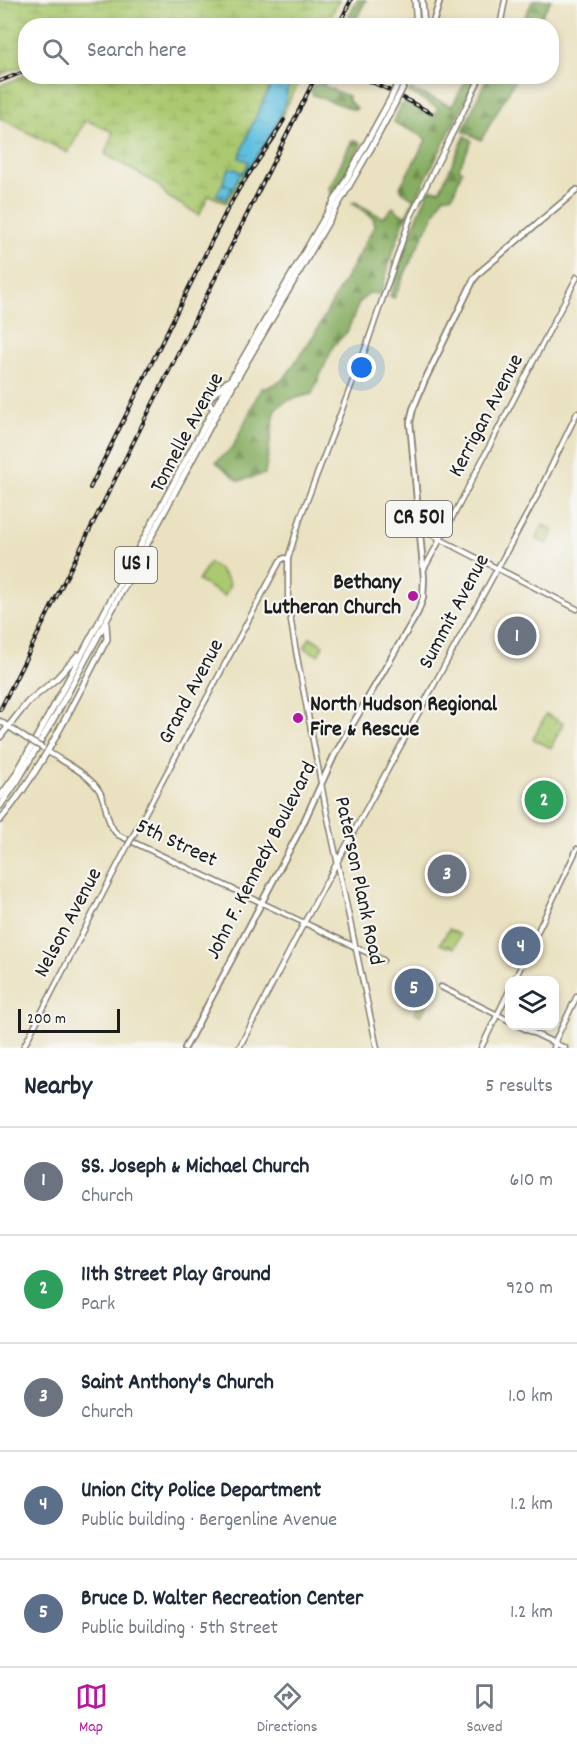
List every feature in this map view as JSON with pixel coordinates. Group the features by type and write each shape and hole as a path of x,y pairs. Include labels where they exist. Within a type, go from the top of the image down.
{"highway":[{"path":"415,0 417,18"},
{"path":"422,0 423,18"},
{"name":"Tonnelle Avenue","path":"0,797 15,776 216,410 368,147 400,84"},
{"name":"Tonnelle Avenue","path":"0,806 32,756 106,621 232,376 368,147"},
{"path":"216,410 209,405 208,399 232,376"},
{"path":"0,820 25,789 107,639 106,621"},
{"path":"0,737 23,707 69,666 87,644"}],"main road":[{"path":"418,18 422,0"},
{"path":"434,18 440,0"},
{"name":"John F. Kennedy Boulevard","path":"185,1048 322,784 346,733 415,618 423,598 423,569 410,422 413,409 440,348 474,279 577,190"}],"street":[{"path":"502,18 506,0"},
{"name":"Paterson Plank Road","path":"376,1045 337,863 288,603 288,559 299,520 366,347 411,216 477,84"},
{"name":"Kerrigan Avenue","path":"423,569 577,277"},
{"name":"Summit Avenue","path":"239,1048 304,923 538,494 577,413"},
{"path":"420,533 428,533 577,609"},
{"name":"Grand Avenue","path":"128,846 280,561 284,558 288,559"},
{"path":"0,721 45,749"},
{"name":"5th Street","path":"45,749 87,778 99,790 111,825 118,835 383,960"},
{"name":"Nelson Avenue","path":"23,1048 128,846"},
{"path":"516,976 577,849"},
{"path":"441,987 505,1018"},
{"path":"555,1046 577,996"},
{"path":"481,1048 505,999"},
{"path":"526,1030 555,1046 565,1048"},
{"path":"371,1048 376,1045"}],"green space":[{"path":"0,0 339,0 330,18 18,18 18,68 0,75"},
{"path":"357,0 366,0 357,18 348,18"},
{"path":"533,0 551,0 540,18 524,18"},
{"path":"18,78 18,84 298,84 275,130 226,203 209,195 199,215 168,197 157,184 105,154 113,132 86,120 68,153 0,118 0,86"},
{"path":"314,84 325,84 324,86 348,96 349,101 357,108 355,110 313,95 311,91"},
{"path":"464,84 473,84 403,224 381,294 369,293 359,303 347,332 334,345 312,394 286,401 275,411 265,474 239,481 216,462 233,447 261,388 283,380 314,335 375,225 373,218 352,203 355,202 383,218 393,207 406,215 414,199 400,187 426,140 394,122 401,105 407,103 434,116 438,108 409,92 410,89 452,106"},
{"path":"484,84 513,84 481,140 463,131"},
{"path":"465,136 472,141 459,168 462,171 453,195 443,197 394,298 390,296 394,282 423,203 429,190 440,190"},
{"path":"352,140 361,144 337,191 330,195 329,188"},
{"path":"543,525 554,530 547,544 536,539"},
{"path":"209,563 226,577 230,584 225,596 198,581"},
{"path":"310,637 323,645 318,655 304,648"},
{"path":"546,714 563,723 551,748 533,739"},
{"path":"449,929 460,935 454,948 440,944"},
{"path":"429,986 434,989 421,1016 415,1012"}],"water":[{"path":"272,84 289,84 283,109 272,133 246,172 239,176 233,188 229,186 232,190 225,200 222,198 223,195 220,197 217,194 222,184 226,185 223,181 229,168 243,172 247,167 248,161 239,158"}],"railway":[{"path":"342,18 351,0"},
{"path":"0,81 18,74"},
{"path":"0,710 312,84"},
{"path":"376,84 431,113"},
{"path":"270,143 284,120"},
{"path":"90,488 227,210 275,136"}],"place":[{"name":"Bethany Lutheran Church","path":"413,596"},
{"name":"SS. Joseph & Michael Church","path":"517,636"},
{"name":"North Hudson Regional Fire & Rescue","path":"298,718"},
{"name":"11th Street Play Ground","path":"544,800"},
{"name":"Saint Anthony's Church","path":"447,874"},
{"name":"Union City Police Department","path":"521,946"},
{"name":"Bruce D. Walter Recreation Center","path":"414,988"}]}
